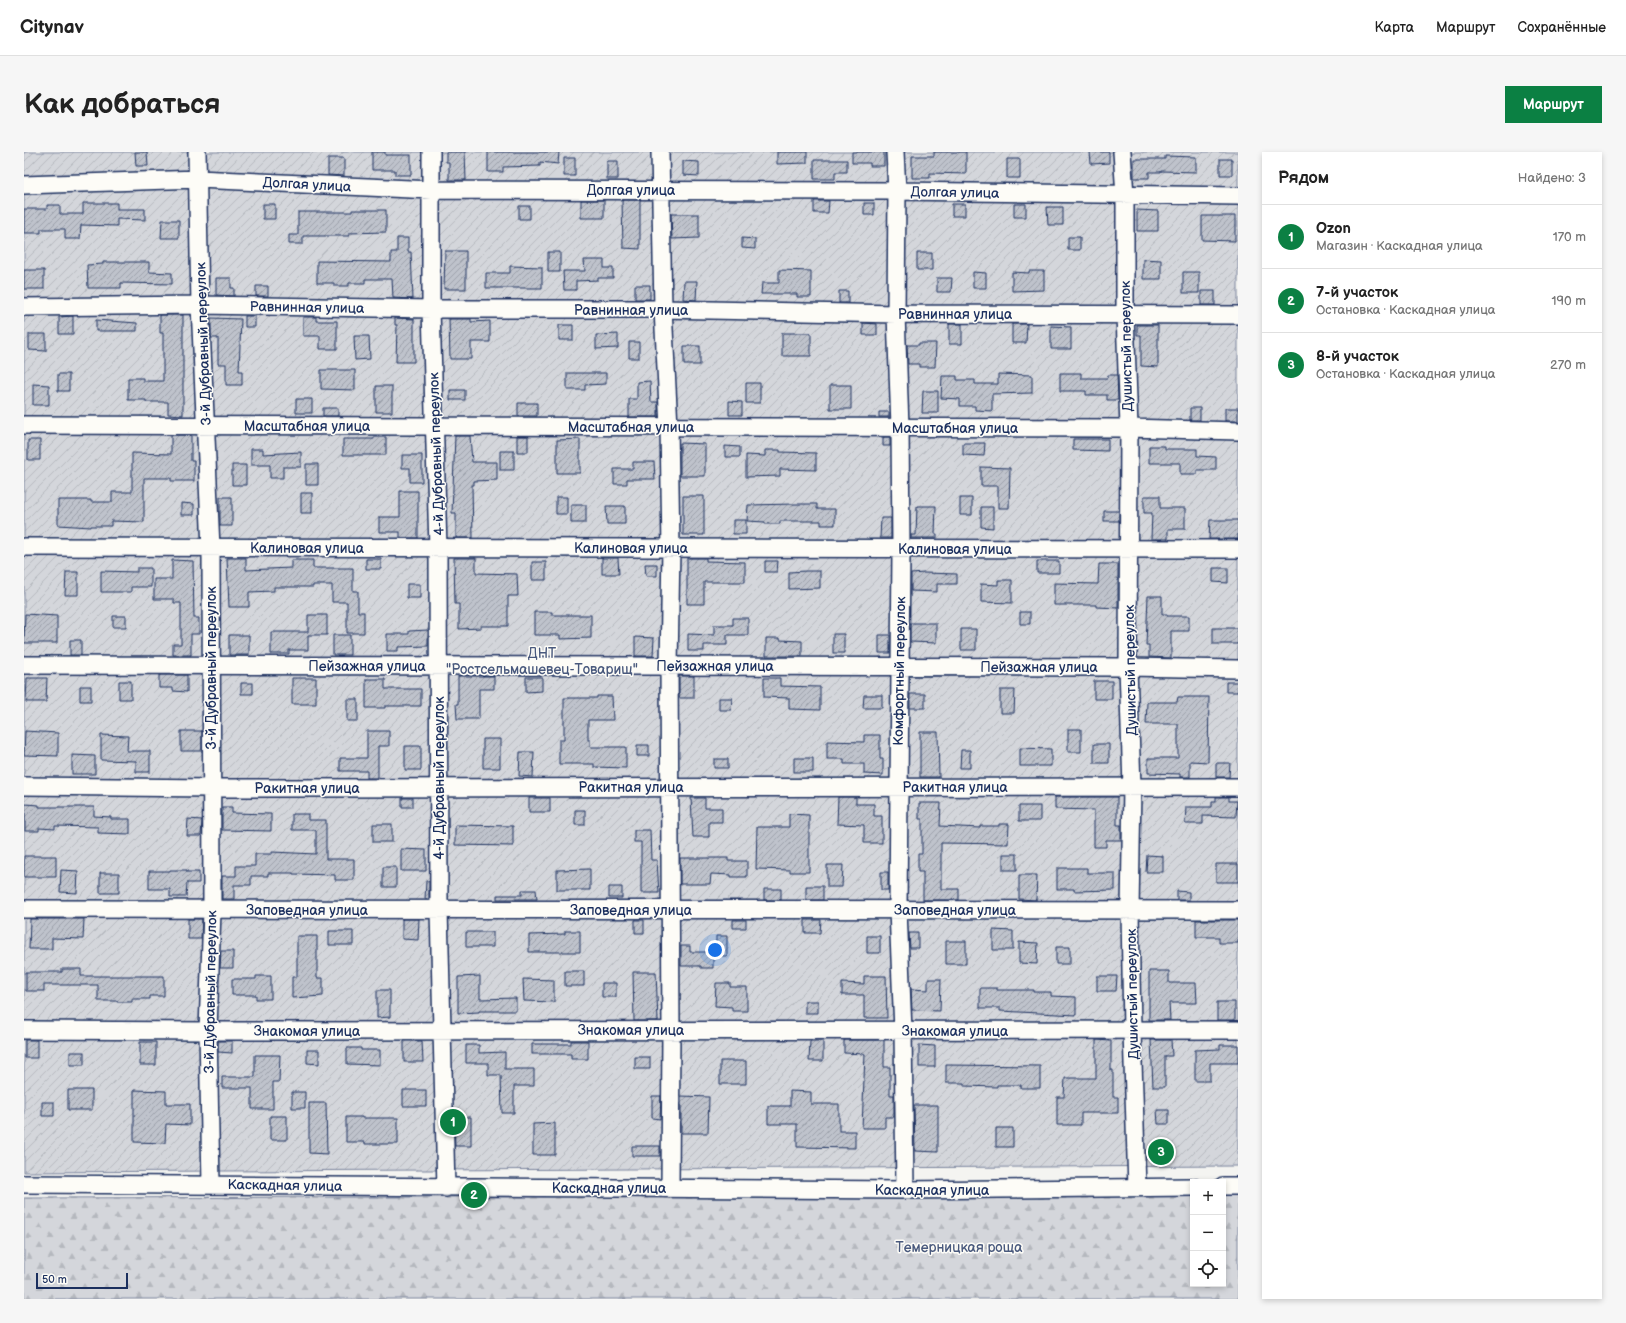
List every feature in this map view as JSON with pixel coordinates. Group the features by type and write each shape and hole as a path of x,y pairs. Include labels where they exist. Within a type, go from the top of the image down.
{"street":[{"name":"3-й Дубравный переулок","path":"197,152 200,305 211,548 210,788 212,910 208,1031 211,1184"},
{"name":"4-й Дубравный переулок","path":"431,152 431,309 436,427 438,548 440,788 439,910 446,1188"},
{"path":"660,152 662,190 663,309 669,427 672,548 669,666 672,1030 670,1189"},
{"name":"Комфортный переулок","path":"895,152 897,191 896,314 900,428 898,910 903,1030 905,1190"},
{"name":"Душистый переулок","path":"1122,152 1129,428 1128,667 1132,787 1130,910 1136,1188"},
{"name":"Долгая улица","path":"24,185 198,179 432,190 897,191 1238,196"},
{"name":"Равнинная улица","path":"24,307 200,305 431,309 663,309 896,314 1238,315"},
{"name":"Масштабная улица","path":"24,426 1129,428 1238,430"},
{"name":"Калиновая улица","path":"24,547 1238,549"},
{"name":"Пейзажная улица","path":"24,665 1238,668"},
{"name":"Ракитная улица","path":"24,786 210,788 1238,787"},
{"name":"Заповедная улица","path":"24,909 1238,910"},
{"name":"Знакомая улица","path":"24,1030 1238,1030"},
{"name":"Каскадная улица","path":"24,1184 211,1184 446,1188 905,1190 1190,1187"},
{"path":"1226,1186 1238,1186"}],"green space":[{"name":"ДНТ \"Ростсельмашевец-Товарищ\"","path":"24,152 1238,152 1238,1166 24,1172"},
{"name":"Темерницкая роща","path":"1190,1195 1190,1287 1226,1287 1226,1195 1238,1195 1238,1299 24,1299 24,1198"}],"building":[{"path":"135,152 147,152 148,166 136,166"},
{"path":"372,152 385,152 385,155 411,155 411,175 395,175 395,170 372,170"},
{"path":"446,152 465,152 466,180 449,180 449,162 446,162"},
{"path":"488,152 559,152 558,164 540,162 540,166 503,167 503,172 488,172"},
{"path":"777,152 807,152 807,163 777,164"},
{"path":"852,152 884,152 884,166 870,166 870,163 852,163"},
{"path":"934,152 966,152 966,174 930,173 930,178 912,178 912,156 934,156"},
{"path":"1090,152 1109,152 1109,163 1091,164"},
{"path":"1165,156 1196,157 1196,172 1149,172 1149,178 1134,178 1134,159 1165,159"},
{"path":"328,158 344,158 344,176 328,175"},
{"path":"564,158 575,158 575,176 564,176"},
{"path":"1007,159 1020,159 1020,178 1007,178"},
{"path":"1220,159 1232,159 1232,175 1220,175"},
{"path":"814,160 847,160 847,172 835,172 835,179 814,179"},
{"path":"607,161 618,161 618,179 607,179"},
{"path":"683,161 699,162 699,176 683,175"},
{"path":"581,200 604,200 604,218 581,218"},
{"path":"622,200 640,200 640,249 623,248"},
{"path":"814,201 829,201 828,213 814,213"},
{"path":"83,203 117,203 117,209 145,209 145,220 117,219 117,226 81,225 80,239 65,239 65,229 41,229 41,233 24,233 24,209 47,209 47,205 60,205 60,214 83,214"},
{"path":"864,203 874,203 874,215 864,215"},
{"path":"263,204 275,204 275,219 263,219"},
{"path":"952,204 965,204 965,216 952,216"},
{"path":"1014,204 1026,204 1026,217 1014,217"},
{"path":"519,206 530,206 530,219 519,219"},
{"path":"1047,207 1063,207 1063,225 1048,225"},
{"path":"352,210 386,210 386,232 349,233 349,236 303,236 303,244 289,244 289,235 298,235 298,212 352,212"},
{"path":"1137,210 1158,211 1158,231 1137,231"},
{"path":"671,214 699,214 699,238 672,239"},
{"path":"1202,216 1235,216 1235,241 1202,240"},
{"path":"162,220 179,220 179,238 161,238"},
{"path":"1068,237 1080,237 1080,250 1068,250"},
{"path":"397,238 408,238 408,252 411,252 413,299 393,298 392,279 365,279 365,283 349,283 349,286 334,286 334,283 317,283 317,261 391,262 391,252 397,252"},
{"path":"742,238 755,239 755,249 742,248"},
{"path":"445,251 466,251 466,289 444,289"},
{"path":"548,252 560,252 560,272 548,272"},
{"path":"917,253 932,253 932,270 917,270"},
{"path":"1143,259 1161,260 1161,279 1143,279"},
{"path":"584,260 604,260 604,268 613,268 613,278 598,278 598,280 576,281 576,290 564,290 563,271 585,271"},
{"path":"103,262 149,262 149,272 172,273 172,284 121,283 121,288 88,288 87,265 103,264"},
{"path":"510,266 542,267 542,288 486,288 486,273 510,273"},
{"path":"24,270 44,270 44,289 24,289"},
{"path":"779,270 811,271 811,297 797,297 797,294 761,294 762,283 779,283"},
{"path":"1029,271 1044,271 1044,290 1012,291 1012,272 1029,273"},
{"path":"973,272 986,273 986,288 973,288"},
{"path":"1183,272 1199,272 1199,293 1183,293"},
{"path":"216,278 231,278 231,288 234,288 234,296 216,295"},
{"path":"937,278 952,278 951,292 937,292"},
{"path":"684,281 697,281 696,300 683,299"},
{"path":"635,285 650,285 650,299 635,299"},
{"path":"256,286 268,286 268,296 256,296"},
{"path":"839,291 848,291 848,303 839,303"},
{"path":"1201,291 1215,291 1215,305 1201,305"},
{"path":"160,315 183,315 183,415 168,414 168,402 128,400 128,378 143,378 143,381 163,381 163,333 160,333"},
{"path":"73,316 73,334 59,334 59,317"},
{"path":"245,316 255,316 255,327 245,327"},
{"path":"303,317 316,317 316,321 337,321 337,349 320,349 320,336 303,336"},
{"path":"211,318 241,319 239,371 242,371 242,385 226,385 226,364 218,364 218,338 211,338"},
{"path":"395,318 414,319 414,362 396,362 397,325 395,325"},
{"path":"449,319 471,319 471,322 490,321 490,342 471,342 471,359 450,359"},
{"path":"96,320 137,323 137,331 96,331"},
{"path":"863,323 877,324 877,335 863,335"},
{"path":"949,324 962,324 962,344 949,344"},
{"path":"1012,324 1027,324 1026,343 1012,343"},
{"path":"559,325 573,325 573,340 559,340"},
{"path":"1137,325 1158,325 1158,367 1141,366 1141,335 1137,335"},
{"path":"1051,326 1071,327 1071,349 1051,349"},
{"path":"782,333 811,333 811,356 782,356"},
{"path":"29,334 46,334 46,351 29,350"},
{"path":"618,334 618,348 596,349 596,335"},
{"path":"354,336 369,336 370,359 355,360"},
{"path":"629,342 639,342 639,358 629,358"},
{"path":"919,343 936,343 935,367 919,367 919,364 908,364 907,345 919,345"},
{"path":"684,346 700,346 700,365 684,365"},
{"path":"321,370 355,370 355,390 321,389"},
{"path":"567,373 606,373 606,384 585,385 585,390 567,390"},
{"path":"1060,373 1081,373 1081,378 1107,378 1108,375 1117,375 1118,400 1107,400 1107,395 1086,395 1086,391 1060,391"},
{"path":"58,374 69,374 69,391 58,391"},
{"path":"998,374 1032,375 1032,393 992,394 992,411 975,410 975,406 960,406 960,399 941,398 942,376 957,376 957,380 975,380 975,384 998,384"},
{"path":"650,381 651,402 658,402 658,417 629,417 629,399 637,399 637,382"},
{"path":"746,383 760,383 760,403 746,403"},
{"path":"33,384 49,385 49,405 33,405"},
{"path":"830,385 851,385 851,409 830,409"},
{"path":"376,386 392,386 392,412 376,412"},
{"path":"450,390 465,390 465,400 450,400"},
{"path":"923,391 938,391 938,413 922,413"},
{"path":"296,399 312,399 312,413 296,413"},
{"path":"729,401 742,402 742,415 729,415"},
{"path":"518,403 537,403 537,416 518,416"},
{"path":"323,408 338,408 338,416 323,416"},
{"path":"1190,408 1200,408 1200,420 1190,420"},
{"path":"1225,408 1238,408 1238,421 1225,421"},
{"path":"879,412 889,412 889,417 879,417"},
{"path":"171,435 191,435 191,461 194,461 194,481 171,481 171,478 144,478 144,522 111,521 111,526 91,527 58,525 58,500 91,500 91,502 112,502 112,492 132,492 132,453 171,454"},
{"path":"455,436 470,436 472,462 497,462 497,480 474,481 474,485 472,485 473,538 456,538 456,513 452,513"},
{"path":"517,436 528,436 528,452 517,452"},
{"path":"374,437 386,437 386,455 343,455 343,439 374,439"},
{"path":"883,437 890,437 890,446 883,446"},
{"path":"580,439 580,473 557,473 557,440"},
{"path":"1073,439 1108,439 1108,451 1073,450"},
{"path":"28,440 40,440 40,460 28,460"},
{"path":"680,443 705,444 705,476 680,476"},
{"path":"963,443 985,443 984,456 963,455"},
{"path":"725,446 740,447 740,457 725,457"},
{"path":"1149,446 1165,446 1165,449 1197,449 1197,456 1216,457 1216,470 1197,470 1197,474 1180,474 1180,463 1149,463"},
{"path":"251,449 263,449 263,454 301,452 301,467 283,467 283,478 270,478 270,465 251,465"},
{"path":"765,450 816,453 816,470 780,469 780,476 746,477 746,455 765,456"},
{"path":"500,451 514,451 514,470 500,470"},
{"path":"402,455 422,455 422,482 410,482 410,468 402,468"},
{"path":"633,462 654,462 655,479 627,479 627,484 614,484 614,469 633,469"},
{"path":"306,464 318,464 318,485 306,485"},
{"path":"232,465 246,465 246,485 232,485"},
{"path":"981,467 1010,468 1009,508 998,508 998,486 981,486"},
{"path":"400,491 418,491 418,538 400,538 400,532 379,532 379,517 400,517"},
{"path":"301,493 312,493 312,513 301,513"},
{"path":"683,496 704,496 704,535 683,535"},
{"path":"1144,496 1160,496 1160,508 1185,508 1185,529 1168,529 1168,539 1151,539 1152,513 1144,513"},
{"path":"220,497 232,497 232,526 220,526"},
{"path":"556,497 567,497 567,514 556,514"},
{"path":"960,498 972,498 972,515 960,515"},
{"path":"181,503 194,504 194,515 181,515"},
{"path":"817,504 817,509 835,509 835,525 821,525 821,521 780,521 780,524 765,524 765,522 747,521 748,505"},
{"path":"571,505 586,505 586,523 571,523"},
{"path":"606,506 625,506 625,524 607,524"},
{"path":"917,506 936,506 935,534 937,534 937,538 911,538 911,535 916,535"},
{"path":"981,507 993,507 993,528 981,527"},
{"path":"1104,511 1119,511 1119,521 1104,521"},
{"path":"881,518 891,518 891,538 880,538"},
{"path":"733,520 746,520 746,534 733,534"},
{"path":"1210,520 1238,520 1238,539 1209,539"},
{"path":"227,558 246,558 246,570 291,568 291,560 313,560 313,568 353,568 353,591 358,591 358,612 364,612 364,633 347,633 347,602 332,602 332,585 313,585 313,587 274,587 274,591 249,592 249,607 229,607"},
{"path":"454,558 476,558 476,573 517,574 518,596 508,596 508,626 481,626 481,628 459,629 459,604 455,604"},
{"path":"602,558 618,558 619,574 602,574"},
{"path":"687,558 706,558 706,561 745,562 745,582 704,582 704,604 687,604"},
{"path":"366,559 381,559 381,569 366,569"},
{"path":"172,560 193,561 194,618 199,618 199,634 191,634 191,655 173,655 173,644 181,644 181,603 174,603 174,599 154,599 154,579 172,579"},
{"path":"765,561 778,561 777,572 765,572"},
{"path":"1037,561 1059,561 1059,573 1037,573"},
{"path":"532,562 546,562 546,580 532,580"},
{"path":"645,564 657,564 657,576 646,576"},
{"path":"1099,564 1118,564 1118,608 1096,607 1096,605 1054,605 1054,583 1098,584"},
{"path":"137,568 151,568 151,587 131,587 131,592 101,592 101,571 137,572"},
{"path":"1213,568 1228,568 1228,583 1213,582"},
{"path":"820,571 820,588 789,589 789,572"},
{"path":"66,572 78,572 78,595 65,595"},
{"path":"911,574 957,574 957,584 937,584 937,592 911,591"},
{"path":"998,580 1012,580 1012,603 981,602 981,584 998,585"},
{"path":"407,584 420,584 420,598 407,598"},
{"path":"1148,596 1162,596 1162,614 1167,614 1167,616 1189,616 1189,631 1171,631 1171,658 1149,657 1149,645 1146,645"},
{"path":"534,612 552,612 552,615 591,615 591,638 560,639 560,635 534,635"},
{"path":"1020,612 1030,612 1030,624 1020,624"},
{"path":"25,614 57,616 57,643 24,643"},
{"path":"308,615 327,615 327,635 308,635 308,650 289,650 289,654 271,654 271,632 308,632"},
{"path":"113,616 126,616 126,627 113,627"},
{"path":"733,618 748,618 748,635 727,635 727,645 704,645 704,651 688,651 688,634 714,635 714,625 733,625"},
{"path":"910,623 936,623 936,643 910,642"},
{"path":"1213,628 1238,628 1238,644 1213,644"},
{"path":"961,629 976,629 976,650 961,650"},
{"path":"428,630 428,646 398,647 398,651 387,651 387,634 409,634 409,631"},
{"path":"833,634 844,634 844,653 833,653"},
{"path":"229,635 249,635 249,655 229,655"},
{"path":"333,635 350,635 350,655 333,655"},
{"path":"879,635 890,635 890,653 879,653"},
{"path":"635,637 654,638 653,656 635,656"},
{"path":"766,638 802,641 802,656 766,656"},
{"path":"70,640 81,640 81,655 70,655"},
{"path":"159,675 187,675 187,692 173,691 173,688 159,688"},
{"path":"458,676 494,676 494,689 479,689 479,719 457,719 456,704 458,704"},
{"path":"679,676 694,676 694,698 679,698"},
{"path":"526,677 542,677 542,691 526,692"},
{"path":"27,678 47,678 46,702 26,702"},
{"path":"292,678 316,678 316,704 292,704"},
{"path":"764,678 780,678 780,686 820,687 820,710 789,709 789,698 764,697"},
{"path":"366,679 385,679 385,689 421,689 421,706 385,706 385,708 366,708"},
{"path":"119,681 131,681 131,699 119,699"},
{"path":"1094,681 1112,681 1112,699 1094,699"},
{"path":"1226,682 1238,682 1238,692 1226,692"},
{"path":"241,683 253,683 253,694 241,694"},
{"path":"80,686 91,686 91,701 80,701"},
{"path":"1000,690 1015,690 1014,713 1000,713"},
{"path":"910,694 925,694 925,708 910,708"},
{"path":"864,695 882,695 882,708 863,708"},
{"path":"597,696 612,696 613,720 588,720 588,740 590,740 590,747 626,747 626,768 594,767 594,764 559,764 559,740 564,740 564,698 597,698"},
{"path":"1178,697 1209,697 1208,762 1190,761 1190,777 1180,777 1180,774 1148,773 1148,758 1178,758 1178,724 1146,724 1147,702 1177,702"},
{"path":"719,698 732,698 731,710 719,710"},
{"path":"347,699 358,699 358,721 347,721"},
{"path":"1068,729 1081,729 1081,752 1068,752"},
{"path":"25,731 58,733 58,756 24,755"},
{"path":"181,731 202,731 202,751 181,751"},
{"path":"367,731 389,731 389,746 378,746 378,778 367,778 367,771 340,771 340,758 367,758"},
{"path":"920,732 938,732 939,777 920,777"},
{"path":"101,735 128,736 127,751 150,751 150,772 136,772 136,761 101,760"},
{"path":"864,735 880,735 880,759 883,759 883,775 864,774 864,764 844,764 844,759 827,759 827,741 864,742"},
{"path":"483,739 500,739 500,768 483,768"},
{"path":"1094,744 1109,744 1109,763 1094,763"},
{"path":"637,745 649,745 649,756 637,756"},
{"path":"405,746 421,746 421,770 405,770"},
{"path":"1020,748 1051,749 1051,766 1020,766"},
{"path":"961,750 970,750 970,768 960,768"},
{"path":"520,752 534,752 533,777 519,776"},
{"path":"72,755 95,756 95,774 72,774"},
{"path":"794,758 813,758 813,772 794,772"},
{"path":"714,759 728,759 728,768 714,768"},
{"path":"1216,763 1230,763 1229,777 1216,777"},
{"path":"838,797 856,797 856,804 874,804 874,816 882,816 882,843 864,843 864,825 837,824"},
{"path":"1055,797 1117,797 1117,825 1121,825 1121,840 1106,840 1106,847 1094,847 1094,810 1055,809"},
{"path":"1216,797 1229,797 1229,801 1237,801 1236,817 1203,816 1203,824 1185,824 1186,807 1212,807 1212,801 1216,801"},
{"path":"402,798 413,798 413,807 402,807"},
{"path":"529,798 550,798 550,812 529,812"},
{"path":"691,798 705,798 705,808 722,808 722,822 709,822 709,837 693,837"},
{"path":"919,803 941,803 940,826 980,828 980,826 999,826 999,824 1009,824 1008,844 941,843 941,889 959,889 959,900 923,900 923,872 918,872 918,854 922,854 922,819 919,819"},
{"path":"25,804 39,805 39,807 94,807 94,816 111,817 111,819 130,819 130,834 98,833 98,827 55,826 55,829 39,828 39,831 25,831"},
{"path":"1019,806 1040,806 1040,821 1019,821"},
{"path":"222,807 232,807 232,813 271,814 271,831 222,830"},
{"path":"575,810 585,810 585,825 575,825"},
{"path":"292,814 308,814 308,820 326,820 326,859 354,859 354,880 335,880 335,875 268,873 268,876 251,876 251,885 234,885 234,899 222,899 222,876 236,876 236,866 255,866 255,854 272,854 272,852 316,854 316,830 292,830"},
{"path":"789,814 809,815 809,872 756,869 757,827 789,827"},
{"path":"188,819 202,820 201,836 187,836"},
{"path":"373,824 392,824 392,842 373,842"},
{"path":"455,825 513,826 513,846 455,845"},
{"path":"634,830 650,830 651,860 657,860 659,893 641,893 641,842 634,842"},
{"path":"401,849 426,850 426,871 401,871"},
{"path":"1003,854 1017,854 1017,870 1003,870"},
{"path":"1147,855 1163,856 1163,872 1146,872"},
{"path":"24,856 56,856 56,877 24,877"},
{"path":"680,858 728,858 728,861 747,861 747,877 731,877 731,875 711,874 710,884 680,884"},
{"path":"1216,864 1238,864 1238,882 1216,882"},
{"path":"827,865 843,865 842,887 827,887"},
{"path":"383,867 396,867 396,887 383,887"},
{"path":"1057,868 1087,868 1087,873 1115,873 1115,890 1074,891 1074,889 1057,889"},
{"path":"590,869 590,890 557,890 557,870"},
{"path":"61,870 78,871 77,893 60,892"},
{"path":"170,870 199,872 199,883 187,883 186,897 170,897 170,889 149,889 149,871"},
{"path":"881,872 888,872 888,890 881,890"},
{"path":"100,873 119,873 119,893 100,893"},
{"path":"1019,875 1037,875 1036,900 1019,899"},
{"path":"426,881 429,881 429,899 425,899"},
{"path":"806,886 823,886 823,900 806,900"},
{"path":"609,887 622,887 622,898 609,898"},
{"path":"764,889 781,889 781,900 764,900"},
{"path":"522,890 536,890 537,899 497,899 497,895 522,895"},
{"path":"1177,891 1189,892 1189,900 1177,900"},
{"path":"30,919 84,919 83,939 52,938 52,949 29,949"},
{"path":"188,919 202,919 201,939 188,939"},
{"path":"402,919 419,919 418,940 402,939"},
{"path":"635,920 644,920 644,933 635,933"},
{"path":"733,920 746,920 746,928 733,928"},
{"path":"805,920 821,920 820,933 805,933"},
{"path":"1196,920 1238,920 1238,943 1219,943 1219,937 1196,937"},
{"path":"993,930 1013,931 1013,950 993,950"},
{"path":"329,931 353,931 353,945 329,945"},
{"path":"565,931 580,931 580,952 529,952 529,935 565,934"},
{"path":"466,932 493,932 493,947 466,947"},
{"path":"909,933 918,933 918,948 910,948"},
{"path":"297,936 317,936 317,978 323,978 323,996 292,998 292,977 297,977"},
{"path":"716,936 727,936 727,956 716,956"},
{"path":"867,936 880,936 880,953 867,953"},
{"path":"946,941 966,941 966,964 946,964"},
{"path":"1019,942 1038,943 1037,964 1019,963"},
{"path":"681,946 690,946 690,952 713,952 713,968 701,968 701,966 681,966"},
{"path":"1056,947 1070,947 1070,964 1056,964"},
{"path":"221,951 233,951 233,968 220,968"},
{"path":"62,969 81,969 81,976 164,976 164,996 150,996 150,999 132,999 132,1002 98,1001 98,985 44,985 44,991 26,991 26,972 62,972"},
{"path":"565,971 584,971 584,986 565,986"},
{"path":"1149,971 1169,971 1169,983 1196,983 1197,1003 1169,1003 1170,1020 1149,1020"},
{"path":"633,972 656,972 658,1021 634,1021"},
{"path":"256,976 271,976 271,999 256,999 256,995 232,995 232,979 256,979"},
{"path":"480,976 480,999 516,998 516,1011 479,1011 458,1013 458,977"},
{"path":"864,976 886,976 887,1018 864,1018 864,995 842,995 842,983 864,984"},
{"path":"1097,976 1117,976 1116,991 1097,991"},
{"path":"523,979 554,980 554,1002 524,1001"},
{"path":"928,979 941,979 940,1011 912,1010 911,989 928,990"},
{"path":"602,983 616,983 616,997 602,997"},
{"path":"716,983 730,983 730,987 747,987 747,1011 732,1011 732,1007 715,1006"},
{"path":"980,988 997,988 997,990 1034,990 1034,992 1051,992 1051,996 1076,997 1076,1015 1000,1011 1000,1008 980,1008"},
{"path":"377,990 390,990 390,1017 377,1018"},
{"path":"805,1001 818,1001 818,1013 805,1013"},
{"path":"1217,1002 1235,1002 1235,1020 1217,1020"},
{"path":"25,1040 37,1040 37,1058 25,1058"},
{"path":"844,1040 884,1040 884,1067 890,1067 890,1095 894,1095 894,1117 885,1117 885,1128 862,1128 865,1054 844,1053"},
{"path":"1096,1040 1111,1041 1113,1097 1118,1097 1118,1113 1081,1113 1081,1125 1057,1125 1057,1097 1064,1097 1065,1078 1096,1078"},
{"path":"1151,1040 1171,1040 1172,1056 1165,1056 1165,1087 1153,1087"},
{"path":"218,1041 232,1041 232,1053 218,1052"},
{"path":"404,1041 422,1041 423,1062 404,1062"},
{"path":"571,1041 588,1041 588,1059 571,1059 571,1054 532,1054 532,1044 571,1044"},
{"path":"810,1041 823,1041 823,1061 809,1061"},
{"path":"140,1042 156,1042 156,1065 140,1065"},
{"path":"466,1045 479,1045 479,1053 505,1052 505,1069 534,1069 534,1086 514,1086 514,1113 502,1113 501,1075 488,1075 488,1063 466,1063"},
{"path":"919,1045 935,1046 935,1067 919,1067"},
{"path":"1220,1045 1238,1045 1238,1063 1210,1063 1210,1081 1195,1081 1195,1050 1220,1049"},
{"path":"347,1048 380,1050 380,1065 347,1064"},
{"path":"307,1050 319,1050 319,1064 307,1063"},
{"path":"70,1052 84,1052 84,1065 70,1065"},
{"path":"255,1055 280,1055 279,1082 273,1082 273,1109 252,1109 252,1088 222,1088 222,1077 255,1077"},
{"path":"635,1057 650,1057 650,1069 635,1069"},
{"path":"720,1061 746,1061 746,1084 720,1084"},
{"path":"946,1065 1040,1066 1040,1088 1021,1088 1021,1085 997,1085 997,1087 964,1086 964,1083 946,1083"},
{"path":"68,1090 92,1090 92,1110 68,1110"},
{"path":"134,1090 166,1091 166,1104 190,1104 190,1125 166,1124 165,1143 134,1142"},
{"path":"403,1090 426,1090 426,1106 403,1106"},
{"path":"790,1091 811,1092 811,1104 839,1104 839,1131 855,1131 855,1148 797,1147 797,1124 768,1124 768,1106 790,1106"},
{"path":"292,1092 305,1092 305,1108 292,1108"},
{"path":"652,1096 661,1096 660,1119 652,1118"},
{"path":"681,1096 709,1097 708,1133 681,1133"},
{"path":"42,1102 54,1102 54,1116 42,1116"},
{"path":"309,1103 326,1103 327,1154 309,1153"},
{"path":"914,1105 938,1105 938,1152 915,1151"},
{"path":"1157,1110 1169,1110 1169,1124 1158,1124"},
{"path":"270,1116 287,1116 287,1140 270,1140"},
{"path":"346,1117 398,1118 398,1144 365,1144 365,1142 346,1142"},
{"path":"454,1117 471,1117 471,1146 455,1146"},
{"path":"555,1123 555,1155 533,1155 533,1124"},
{"path":"996,1128 1013,1128 1013,1147 996,1147"},
{"path":"632,1146 660,1146 660,1156 632,1156"}],"place":[{"name":"Ozon","path":"453,1122"},
{"name":"8-й участок","path":"1161,1152"},
{"name":"7-й участок","path":"474,1195"}]}
